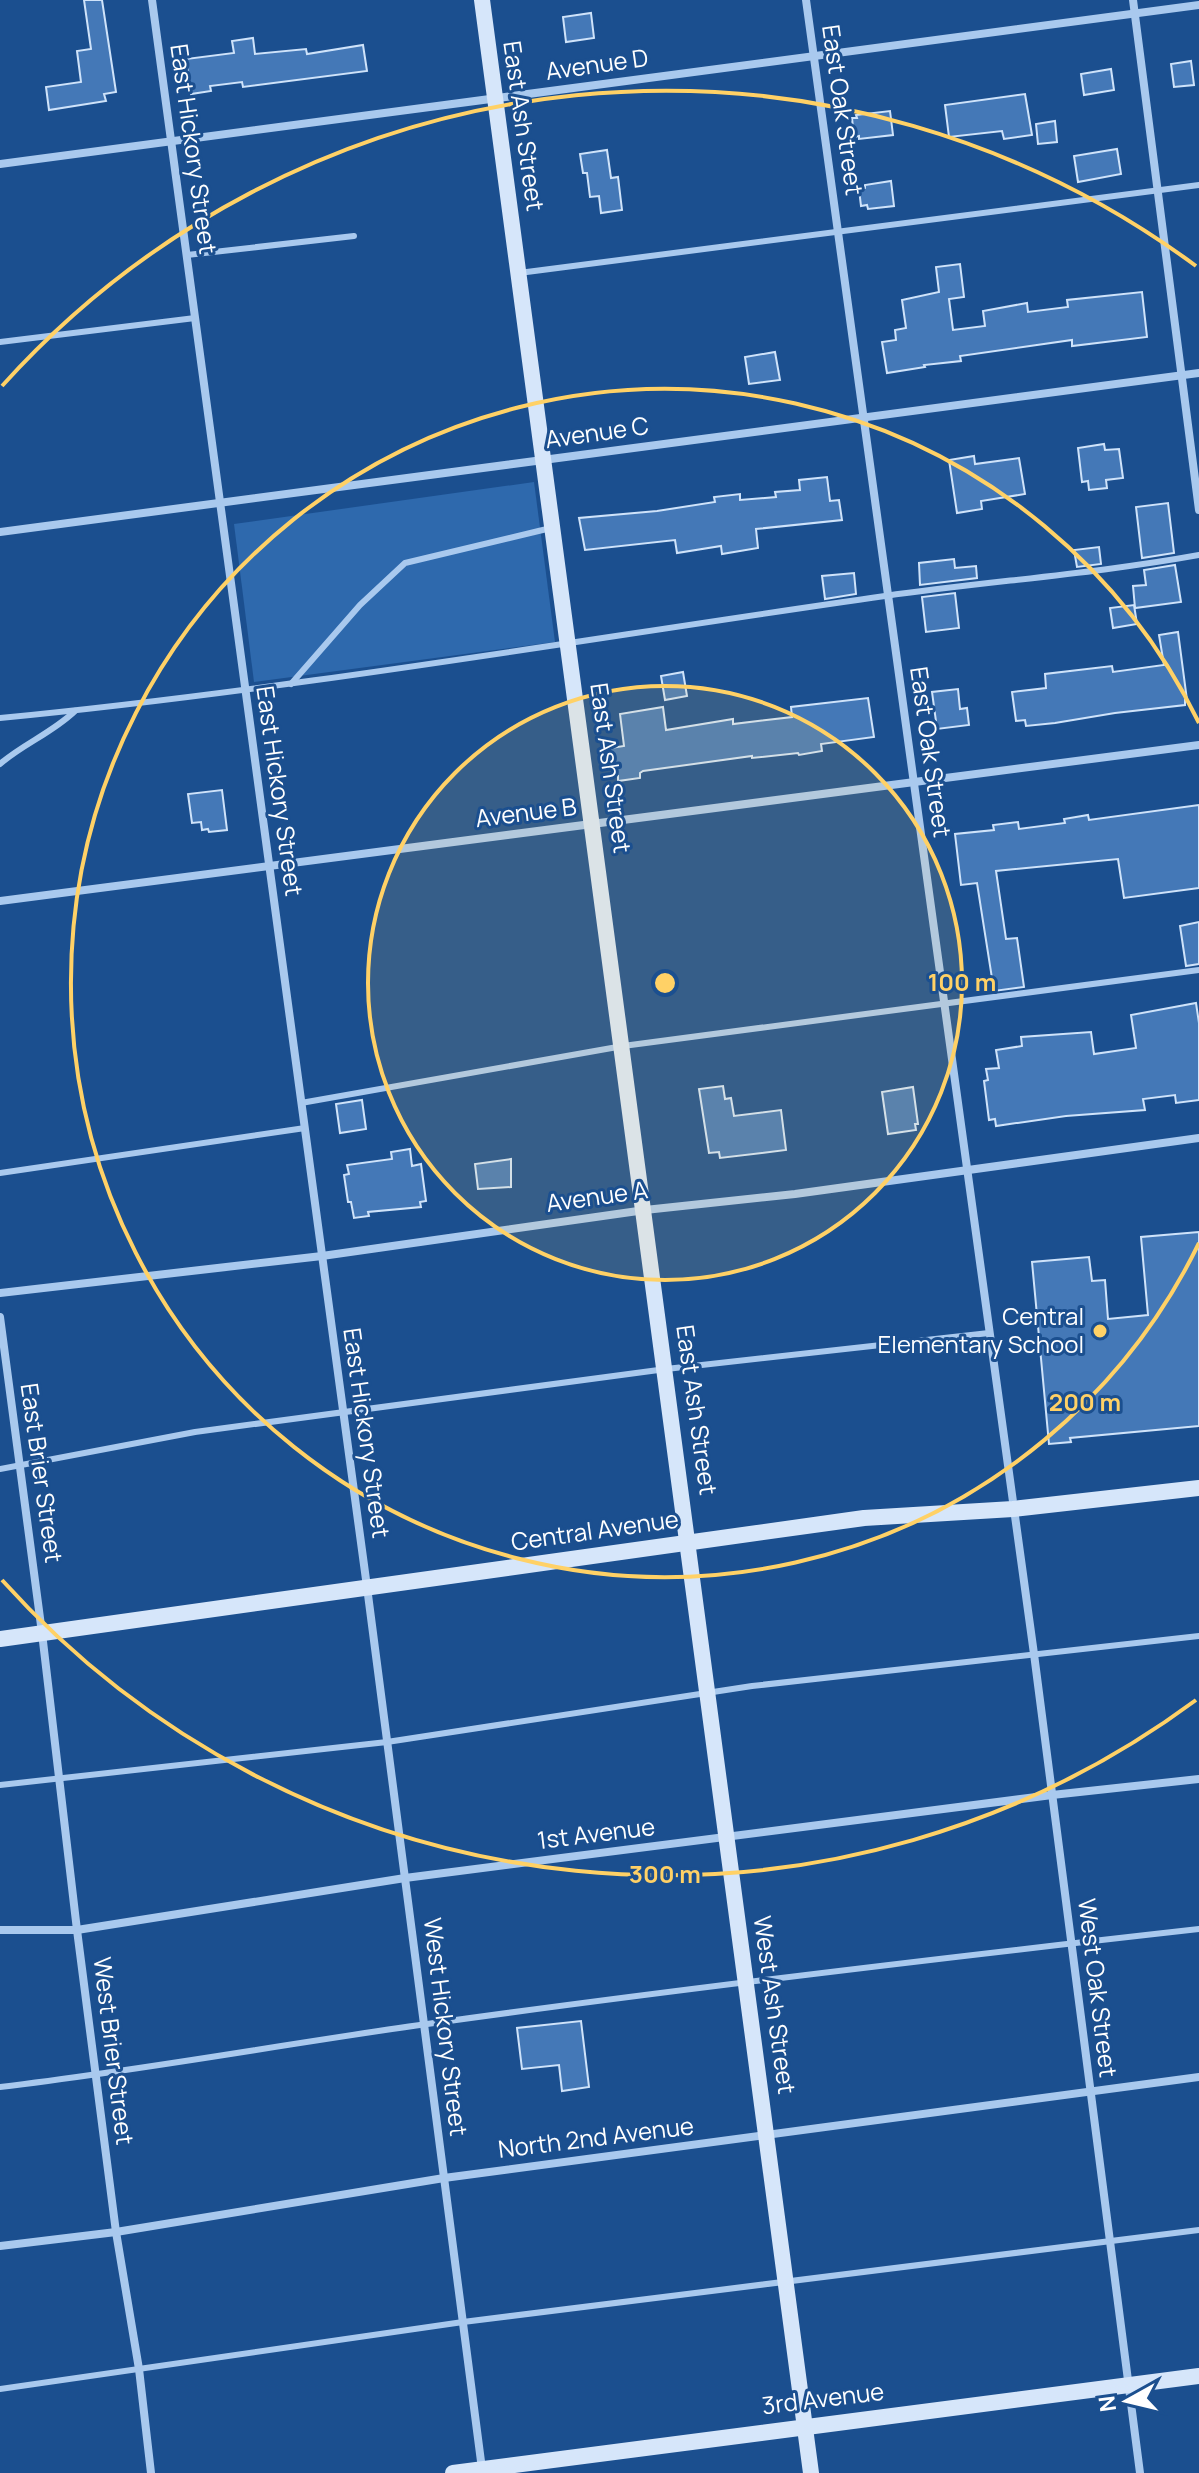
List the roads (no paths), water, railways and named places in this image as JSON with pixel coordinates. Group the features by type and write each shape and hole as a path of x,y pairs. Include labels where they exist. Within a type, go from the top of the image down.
{"street":[{"name":"East Hickory Street","path":"152,0 367,1587"},
{"name":"East Ash Street","path":"482,0 689,1542"},
{"name":"East Oak Street","path":"806,0 1013,1509"},
{"path":"1133,0 1199,510"},
{"name":"Avenue D","path":"0,164 1199,5"},
{"name":"Avenue C","path":"0,532 1199,373"},
{"name":"Avenue B","path":"0,901 1199,745"},
{"name":"Avenue A","path":"0,1293 322,1256 645,1210 795,1194 1199,1138"},
{"name":"East Brier Street","path":"0,1317 42,1633"},
{"name":"Central Avenue","path":"0,1639 864,1518 1013,1509 1199,1488"},
{"name":"West Oak Street","path":"1013,1509 1140,2473"},
{"name":"West Ash Street","path":"689,1542 811,2473"},
{"name":"West Hickory Street","path":"367,1587 482,2471"},
{"name":"West Brier Street","path":"42,1633 116,2232 139,2369 151,2473"},
{"name":"1st Avenue","path":"0,1930 77,1930 405,1878 1199,1779"},
{"name":"North 2nd Avenue","path":"0,2246 116,2232 444,2178 1199,2077"},
{"name":"3rd Avenue","path":"453,2473 1199,2376"}],"lane":[{"path":"519,273 1199,185"},
{"path":"187,255 354,236"},
{"path":"0,342 195,318"},
{"path":"291,684 360,605 405,563 553,528"},
{"path":"0,718 291,684 569,645 888,595 1115,570 1199,555"},
{"path":"0,764 12,753 61,725 75,711"},
{"path":"301,1103 623,1046 1199,970"},
{"path":"0,1173 305,1128"},
{"path":"0,1469 195,1432 666,1369 989,1333"},
{"path":"0,1785 387,1742 708,1692 1199,1636"},
{"path":"0,2087 746,1980 1199,1929"},
{"path":"0,2389 463,2322 1199,2230"}],"place":[{"name":"Central Elementary School","path":"1100,1331"}]}
